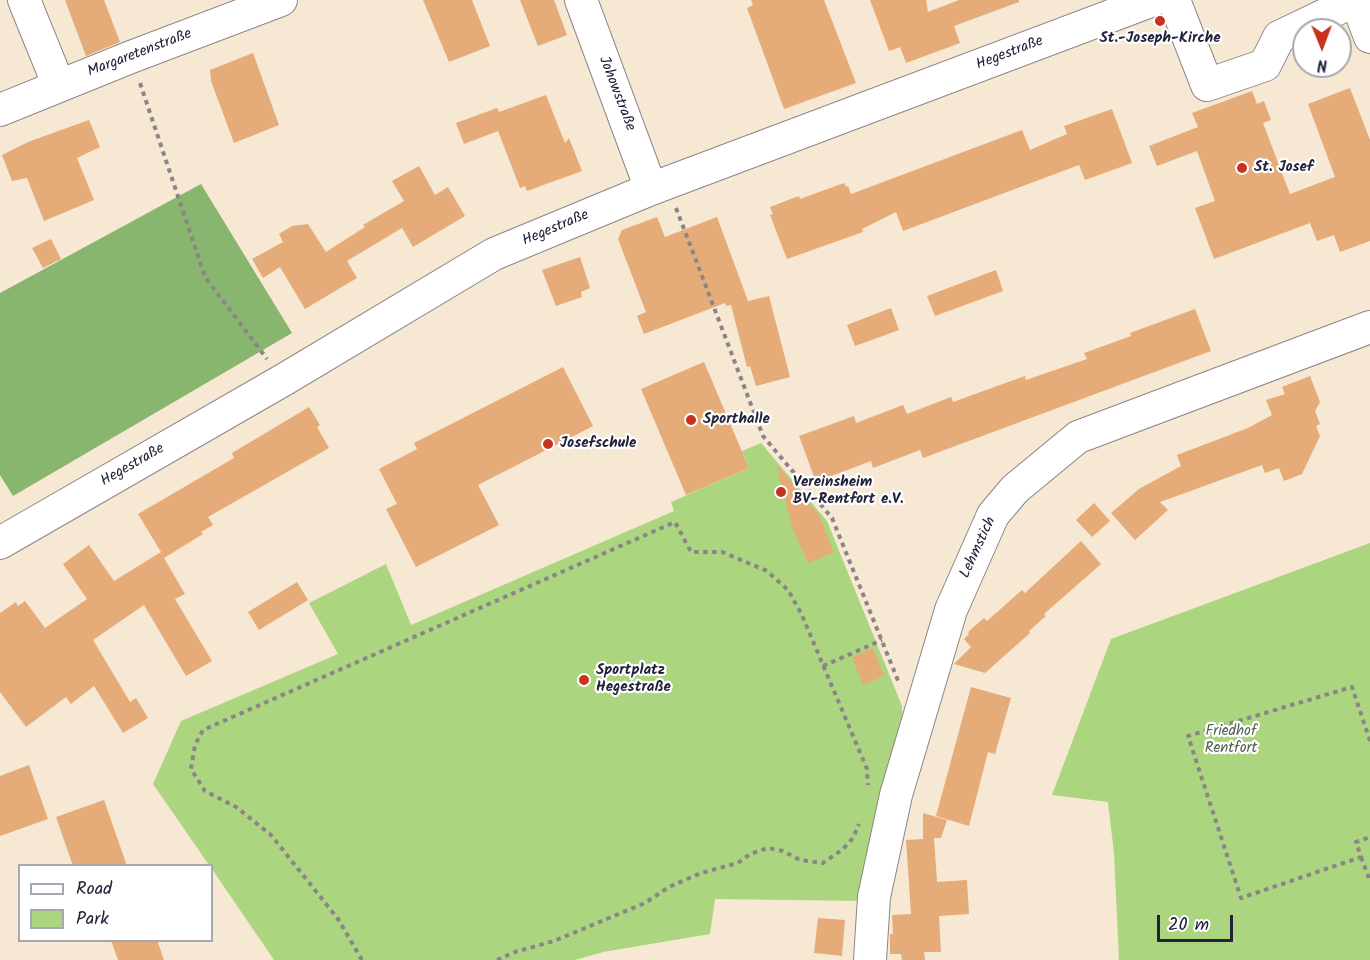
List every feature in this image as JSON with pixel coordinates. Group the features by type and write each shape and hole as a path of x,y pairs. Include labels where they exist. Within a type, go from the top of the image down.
{"street":[{"path":"24,0 59,86"},
{"name":"Margaretenstraße","path":"0,110 281,0"},
{"name":"Johowstraße","path":"581,0 659,186"},
{"name":"Hegestraße","path":"0,543 285,379 494,254 659,186 1153,0"},
{"path":"1174,0 1207,85 1265,65 1279,37 1356,0 1370,37"},
{"name":"Lehmstich","path":"870,960 874,897 896,795 951,610 993,515 1014,489 1078,437 1370,327"}],"path":[{"path":"131,57 205,277 285,379"},
{"path":"659,186 764,436 832,518 900,686 922,703"},
{"path":"362,960 338,919 271,835 236,807 205,791 190,769 195,745 203,730 675,522 692,552 722,552 767,571 788,590 801,613 867,769 867,794"},
{"path":"824,666 882,640"},
{"path":"1361,857 1241,898 1188,736 1352,687 1370,741"},
{"path":"497,960 515,952 554,941 645,903 669,887 701,873 738,863 750,854 768,848 783,851 800,860 824,863 843,849 853,838 860,822"},
{"path":"1370,837 1356,842 1370,881"}],"green space":[{"path":"201,184 292,333 13,496 0,475 0,293"},
{"name":"Sportplatz Hegestraße","path":"761,443 827,521 902,706 903,724 863,901 715,899 710,934 603,952 575,960 274,960 213,870 213,864 208,864 153,784 181,721 338,654 309,603 386,564 411,625 674,511 671,502 749,468 742,451"},
{"name":"Friedhof Rentfort","path":"1370,543 1370,960 1119,960 1114,853 1108,802 1052,795 1111,639"}],"building":[{"path":"65,0 104,0 120,42 86,56"},
{"path":"423,0 472,0 490,46 449,62"},
{"path":"520,0 554,0 567,35 538,46"},
{"path":"751,0 824,0 856,83 784,109 747,8 753,5"},
{"path":"870,0 926,0 928,12 959,0 1019,0 1019,2 954,26 960,43 906,63 900,47 889,51"},
{"path":"253,53 279,125 234,143 211,81 210,70"},
{"name":"St. Josef","path":"1350,88 1370,140 1370,241 1340,252 1334,235 1317,241 1310,223 1214,259 1195,208 1215,201 1197,151 1157,166 1149,146 1198,127 1192,113 1252,91 1257,104 1264,101 1271,120 1263,123 1290,194 1335,177 1308,104"},
{"path":"546,95 565,143 569,138 582,171 527,191 525,186 520,188 498,131 464,144 456,123 497,108 499,112"},
{"path":"1112,109 1132,163 1085,180 1079,165 903,231 896,212 862,229 863,232 787,259 770,215 773,214 770,207 799,196 800,199 844,183 851,194 1022,130 1030,150 1067,134 1064,126"},
{"path":"89,120 100,147 77,158 94,200 44,221 27,178 12,181 2,155 28,142"},
{"path":"419,166 435,195 448,187 465,216 413,247 402,228 347,261 357,278 305,309 280,267 263,278 252,259 283,242 279,234 292,226 308,224 326,252 365,227 363,225 404,201 392,181"},
{"path":"657,217 665,237 717,217 748,301 769,296 790,377 756,386 750,366 747,367 731,305 726,306 725,303 644,334 637,316 646,312 618,239 622,230"},
{"path":"51,239 61,259 43,268 32,248"},
{"path":"580,257 590,288 581,292 582,297 556,306 542,270"},
{"path":"996,270 1003,291 935,316 927,296"},
{"path":"891,308 899,330 855,346 847,325"},
{"path":"1195,309 1211,351 923,458 920,450 873,468 871,461 816,482 799,436 854,416 856,423 903,405 907,414 951,397 953,402 1025,376 1026,380 1087,359 1084,353"},
{"name":"Sporthalle","path":"704,362 749,468 686,495 641,389"},
{"path":"563,367 593,426 478,485 499,525 416,567 386,509 397,504 379,469 417,449 414,443"},
{"path":"1310,376 1320,402 1315,411 1320,424 1316,426 1320,436 1302,474 1284,481 1279,468 1265,473 1262,465 1160,502 1168,510 1135,540 1111,513 1139,489 1181,466 1177,455 1248,428 1272,415 1266,400 1285,394 1282,387"},
{"path":"309,407 320,425 317,427 329,448 208,517 213,525 201,532 203,534 164,558 185,594 175,599 212,661 186,676 144,605 93,640 130,702 136,698 148,718 123,733 94,686 71,704 66,697 26,727 0,692 0,613 16,602 18,606 25,601 45,628 87,599 63,564 89,545 114,581 161,552 138,514 234,458 232,453"},
{"path":"776,464 819,515 834,552 808,563 792,527"},
{"path":"1094,503 1110,521 1092,537 1076,520"},
{"path":"1081,541 1101,564 1044,614 1046,616 1029,631 1030,633 985,673 954,664 971,647 964,639 969,634 968,632 984,618 987,621 1022,590 1025,593"},
{"path":"297,582 308,600 259,630 248,612"},
{"path":"873,648 884,676 863,685 852,657"},
{"path":"971,687 1011,698 995,754 988,752 969,826 936,816"},
{"path":"29,765 48,819 0,836 0,776"},
{"path":"104,800 126,864 72,864 56,817"},
{"path":"923,813 947,820 941,838 934,838 937,882 967,880 969,914 939,916 941,952 924,952 925,960 902,960 901,954 890,954 890,934 893,934 892,915 911,914 906,840 923,839"},
{"path":"818,918 845,920 842,956 814,953"},
{"path":"112,942 158,942 164,960 118,960"}],"place":[{"name":"St.-Joseph-Kirche","path":"1160,21"},
{"name":"St. Josef","path":"1242,168"},
{"name":"Sporthalle","path":"691,420"},
{"name":"Josefschule","path":"548,444"},
{"name":"Vereinsheim BV-Rentfort e.V.","path":"781,492"},
{"name":"Sportplatz Hegestraße","path":"584,680"}]}
